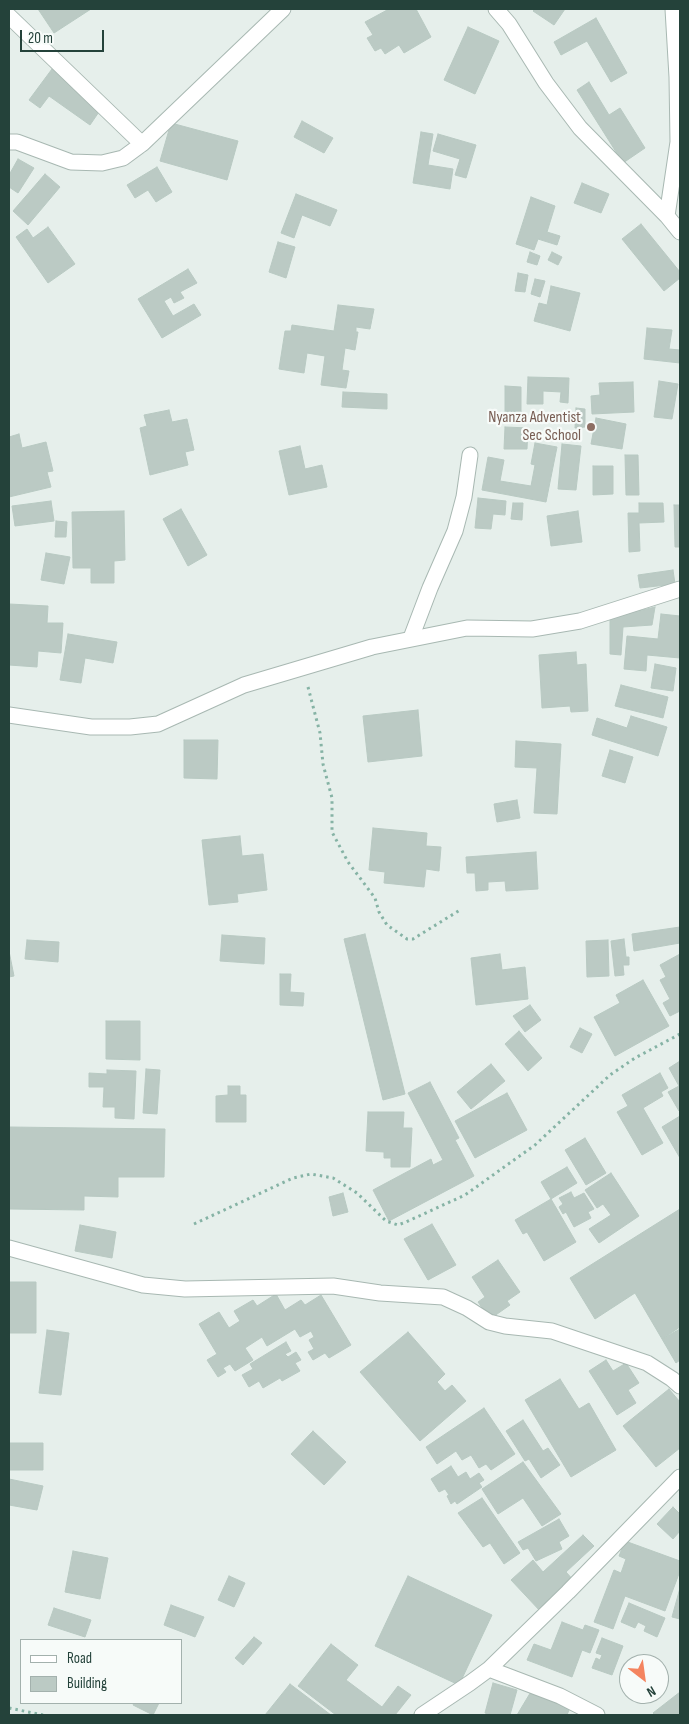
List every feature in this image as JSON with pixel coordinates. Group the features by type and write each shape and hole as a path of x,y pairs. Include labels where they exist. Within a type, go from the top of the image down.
{"street":[{"path":"9,142 17,142 71,162 102,162 123,158 142,144 283,9"},
{"path":"496,9 509,24 546,83 580,128 667,216 680,232"},
{"path":"667,216 678,142 677,77 672,9"},
{"path":"9,16 142,144"},
{"path":"412,638 430,588 455,531 464,497 470,455"},
{"path":"9,715 91,727 130,727 158,724 244,685 372,647 467,628 532,629 580,621 680,589"},
{"path":"9,1248 143,1285 185,1289 333,1286 380,1293 443,1297 467,1308 489,1322 505,1326 552,1331 647,1363 680,1386"},
{"path":"422,1715 489,1669 568,1592 680,1477"},
{"path":"489,1669 560,1696 597,1715"}],"path":[{"path":"303,667 320,732 323,764 332,798 332,832 348,862 375,898 379,912 386,924 407,939 413,939 460,910"},
{"path":"194,1224 293,1178 311,1174 333,1178 357,1193 386,1222 398,1225 406,1222 465,1196 535,1145 610,1075 635,1058 680,1034"},
{"path":"9,1708 43,1715"}],"building":[{"path":"38,9 91,9 54,33"},
{"path":"389,9 416,9 431,37 404,53 399,45 385,54 381,48 375,51 367,38 373,35 365,22"},
{"path":"535,9 565,9 554,25 533,11"},
{"path":"596,18 627,73 611,82 587,41 561,55 554,42"},
{"path":"468,27 499,41 475,94 444,80"},
{"path":"52,69 103,106 90,125 49,96 40,108 29,100"},
{"path":"589,82 609,115 620,108 645,148 623,163 577,90"},
{"path":"302,121 333,138 324,153 294,137"},
{"path":"171,123 238,141 227,180 160,161"},
{"path":"421,132 433,134 428,165 453,169 450,189 413,183"},
{"path":"438,134 476,145 466,178 455,175 460,159 433,151"},
{"path":"18,159 34,168 18,193 9,187 9,175"},
{"path":"157,167 172,192 156,202 148,190 135,198 127,185"},
{"path":"45,174 60,187 28,225 13,211"},
{"path":"582,183 609,194 601,213 574,203"},
{"path":"296,194 337,210 330,226 302,215 294,238 281,233"},
{"path":"531,197 555,206 547,232 560,236 557,245 538,239 534,250 516,244"},
{"path":"641,224 680,272 680,278 664,291 622,239"},
{"path":"48,227 75,264 48,283 16,237 27,229 33,238"},
{"path":"278,242 295,247 286,278 269,272"},
{"path":"530,252 540,256 537,265 527,262"},
{"path":"552,252 562,257 558,265 548,260"},
{"path":"188,269 197,283 180,292 184,298 174,303 171,297 164,301 173,316 194,304 201,315 162,338 138,299"},
{"path":"518,273 528,275 525,292 515,291"},
{"path":"535,279 545,281 540,297 531,294"},
{"path":"551,286 580,293 570,331 534,321 539,303 547,305"},
{"path":"338,305 374,309 370,329 356,327 356,332 358,332 355,350 345,348 342,370 349,371 346,388 321,385 325,356 307,353 304,373 279,369 285,331 291,331 292,325 334,331"},
{"path":"647,328 672,330 669,349 680,350 680,363 644,359"},
{"path":"528,377 569,378 568,403 560,402 561,392 543,391 543,404 527,404"},
{"path":"659,381 678,384 672,419 654,417"},
{"path":"633,382 634,412 592,414 591,396 600,395 599,383"},
{"path":"505,386 521,387 521,418 505,418"},
{"path":"343,392 387,394 387,409 342,407"},
{"path":"576,408 585,409 585,427 575,428"},
{"path":"169,410 172,422 187,419 194,450 185,452 188,465 150,475 140,428 147,426 144,415"},
{"path":"596,418 626,424 622,449 591,444"},
{"path":"505,427 528,428 527,449 504,449"},
{"path":"19,434 22,448 46,442 53,471 47,472 51,487 9,497 9,437"},
{"path":"535,443 557,447 546,502 482,490 488,457 504,460 500,481 531,486 535,465 531,464"},
{"path":"562,444 581,446 576,490 558,489"},
{"path":"300,446 305,469 322,465 327,487 289,495 279,451"},
{"path":"625,455 638,455 639,495 626,495"},
{"path":"593,466 613,466 613,494 593,495"},
{"path":"478,498 506,501 505,515 493,514 491,529 475,528"},
{"path":"51,501 54,521 15,526 12,506"},
{"path":"513,503 523,503 522,520 511,519"},
{"path":"639,503 663,503 664,522 639,523 640,551 629,552 628,513 639,513"},
{"path":"674,505 680,505 680,547 675,547"},
{"path":"181,509 207,555 188,566 163,519"},
{"path":"124,511 125,560 114,561 114,583 91,583 91,568 73,568 72,512"},
{"path":"578,511 582,542 551,546 547,516"},
{"path":"56,521 67,522 66,537 55,537"},
{"path":"46,553 70,557 64,584 41,580"},
{"path":"673,570 675,584 640,588 638,575"},
{"path":"9,604 48,606 47,623 63,623 61,653 38,651 37,667 9,665"},
{"path":"655,607 652,625 623,627 621,655 610,654 610,618"},
{"path":"661,614 680,616 680,658 647,655 646,671 624,669 627,636 658,639"},
{"path":"68,634 117,642 113,663 85,658 81,683 60,680"},
{"path":"576,652 577,665 586,664 588,711 571,712 570,706 542,708 539,655"},
{"path":"655,664 676,668 673,691 651,688"},
{"path":"621,685 668,697 663,718 615,706"},
{"path":"418,710 422,756 368,762 363,716"},
{"path":"631,716 667,727 658,756 592,735 597,718 627,728"},
{"path":"184,740 218,740 217,779 184,778"},
{"path":"516,741 561,744 557,814 534,813 537,768 515,767"},
{"path":"610,750 633,757 625,783 602,776"},
{"path":"517,800 520,818 497,822 494,804"},
{"path":"373,828 427,833 426,846 441,847 439,871 426,869 424,887 384,883 385,872 369,870"},
{"path":"240,836 242,856 263,854 267,890 237,894 238,902 209,905 202,840"},
{"path":"536,852 538,889 506,891 505,881 488,882 488,890 476,891 475,873 467,873 466,857"},
{"path":"680,927 680,943 634,951 632,934"},
{"path":"365,934 405,1094 383,1100 344,939"},
{"path":"222,935 265,938 264,964 220,961"},
{"path":"624,939 626,957 629,957 629,965 623,965 624,975 615,976 611,941"},
{"path":"27,940 59,942 58,962 25,959"},
{"path":"608,940 609,976 587,977 586,941"},
{"path":"9,951 14,976 9,977"},
{"path":"500,954 502,970 525,967 528,999 476,1005 471,958"},
{"path":"680,954 680,1011 670,1016 663,1003 670,999 660,980 666,977 660,965"},
{"path":"280,974 291,974 290,992 304,993 303,1006 280,1005"},
{"path":"643,980 669,1026 615,1056 594,1017 620,1003 616,995"},
{"path":"530,1005 541,1020 525,1032 513,1016"},
{"path":"106,1021 140,1021 140,1060 106,1059"},
{"path":"580,1028 592,1034 582,1053 570,1047"},
{"path":"519,1031 542,1058 528,1071 505,1044"},
{"path":"680,1061 679,1111 668,1092 679,1086 669,1068"},
{"path":"491,1064 505,1081 471,1109 457,1092"},
{"path":"146,1069 160,1070 157,1114 143,1113"},
{"path":"107,1070 136,1071 134,1119 115,1118 115,1107 103,1107 104,1087 89,1087 89,1073 107,1074"},
{"path":"660,1073 668,1088 661,1092 663,1096 643,1108 663,1143 642,1155 617,1112 628,1106 622,1095"},
{"path":"430,1082 459,1138 455,1140 474,1176 389,1221 373,1190 431,1159 433,1165 443,1160 408,1093"},
{"path":"228,1086 240,1086 240,1095 246,1095 246,1122 216,1122 216,1096 228,1095"},
{"path":"507,1093 527,1130 475,1158 455,1121"},
{"path":"368,1112 404,1112 403,1128 412,1128 410,1167 391,1167 391,1158 384,1158 384,1152 366,1151"},
{"path":"680,1116 680,1158 662,1127"},
{"path":"9,1127 165,1129 164,1177 118,1177 118,1197 84,1196 84,1210 9,1209"},
{"path":"585,1138 606,1173 586,1185 565,1150"},
{"path":"567,1167 577,1183 551,1199 541,1182"},
{"path":"611,1173 639,1216 599,1243 589,1229 611,1215 603,1204 597,1208 585,1190"},
{"path":"571,1192 574,1198 584,1193 594,1209 588,1212 591,1218 574,1227 566,1212 563,1214 559,1207 563,1204 559,1198"},
{"path":"343,1193 348,1212 333,1216 329,1197"},
{"path":"551,1199 576,1242 544,1261 527,1232 523,1234 515,1220"},
{"path":"680,1209 680,1327 662,1339 635,1293 595,1319 570,1278"},
{"path":"432,1224 456,1265 428,1280 404,1239"},
{"path":"80,1225 116,1232 112,1258 75,1251"},
{"path":"498,1260 520,1292 507,1301 510,1305 490,1319 478,1302 485,1297 472,1277"},
{"path":"9,1282 36,1282 36,1333 9,1333"},
{"path":"276,1294 285,1310 301,1300 305,1305 321,1295 351,1345 329,1358 325,1353 313,1360 308,1352 314,1349 309,1340 314,1337 311,1331 300,1337 295,1329 267,1346 262,1337 245,1348 253,1360 235,1371 230,1364 223,1368 226,1372 218,1377 207,1360 217,1354 199,1324 219,1312 229,1328 240,1321 234,1311 253,1300 257,1306"},
{"path":"680,1329 680,1360 676,1363 662,1339"},
{"path":"47,1330 69,1333 61,1395 39,1393"},
{"path":"408,1332 445,1374 437,1382 445,1391 452,1385 466,1401 420,1441 360,1372"},
{"path":"286,1342 291,1351 285,1354 288,1357 296,1352 301,1360 295,1363 300,1371 282,1381 280,1378 263,1388 259,1381 249,1387 242,1375 253,1369 250,1364"},
{"path":"606,1360 613,1371 626,1363 639,1383 628,1390 636,1403 617,1415 589,1371"},
{"path":"560,1379 579,1409 589,1403 616,1450 571,1477 525,1400"},
{"path":"669,1389 680,1402 680,1448 656,1467 623,1426"},
{"path":"484,1408 515,1454 491,1470 486,1464 479,1468 471,1455 462,1460 456,1451 437,1464 426,1447"},
{"path":"523,1420 543,1451 548,1448 560,1465 541,1478 529,1459 525,1461 506,1431"},
{"path":"313,1431 346,1462 324,1485 291,1454"},
{"path":"9,1443 43,1443 43,1470 9,1470"},
{"path":"523,1462 561,1514 542,1526 523,1498 498,1514 482,1489"},
{"path":"451,1466 458,1477 466,1472 470,1479 479,1473 484,1480 479,1483 482,1487 457,1504 455,1501 451,1504 445,1489 439,1492 431,1479"},
{"path":"9,1479 43,1486 37,1510 9,1505"},
{"path":"482,1498 520,1553 504,1564 490,1543 483,1547 458,1513"},
{"path":"673,1507 680,1512 680,1531 673,1539 657,1524"},
{"path":"559,1519 569,1536 559,1542 562,1549 536,1561 528,1548 523,1550 518,1542"},
{"path":"583,1535 594,1546 566,1572 575,1582 541,1612 511,1580 533,1560 543,1572"},
{"path":"625,1541 680,1561 680,1571 665,1611 625,1596 613,1629 594,1622 614,1570 621,1573 626,1559 619,1556"},
{"path":"73,1551 108,1558 100,1599 65,1592"},
{"path":"229,1576 245,1583 234,1607 218,1600"},
{"path":"408,1576 492,1615 459,1685 375,1646"},
{"path":"680,1588 680,1619 672,1617"},
{"path":"629,1603 665,1618 657,1637 644,1631 646,1626 638,1622 635,1628 621,1622"},
{"path":"171,1605 204,1617 195,1637 164,1625"},
{"path":"54,1608 91,1620 85,1637 48,1625"},
{"path":"562,1622 583,1630 585,1625 599,1630 590,1653 582,1650 572,1677 527,1660 534,1644 551,1650"},
{"path":"254,1637 262,1643 243,1665 235,1658"},
{"path":"602,1638 623,1646 612,1675 592,1668 596,1658 600,1660 602,1655 596,1653"},
{"path":"331,1644 358,1665 346,1680 382,1707 398,1686 411,1695 395,1715 336,1715 298,1686"},
{"path":"493,1683 517,1690 510,1715 485,1713"},
{"path":"290,1684 331,1715 265,1715"},
{"path":"532,1690 569,1710 567,1715 517,1715"},
{"path":"680,1692 680,1715 655,1715 653,1713 665,1704 669,1704 669,1701"},
{"path":"134,1704 158,1704 153,1715"}],"place":[{"name":"Nyanza Adventist Sec School","path":"591,427"}]}
